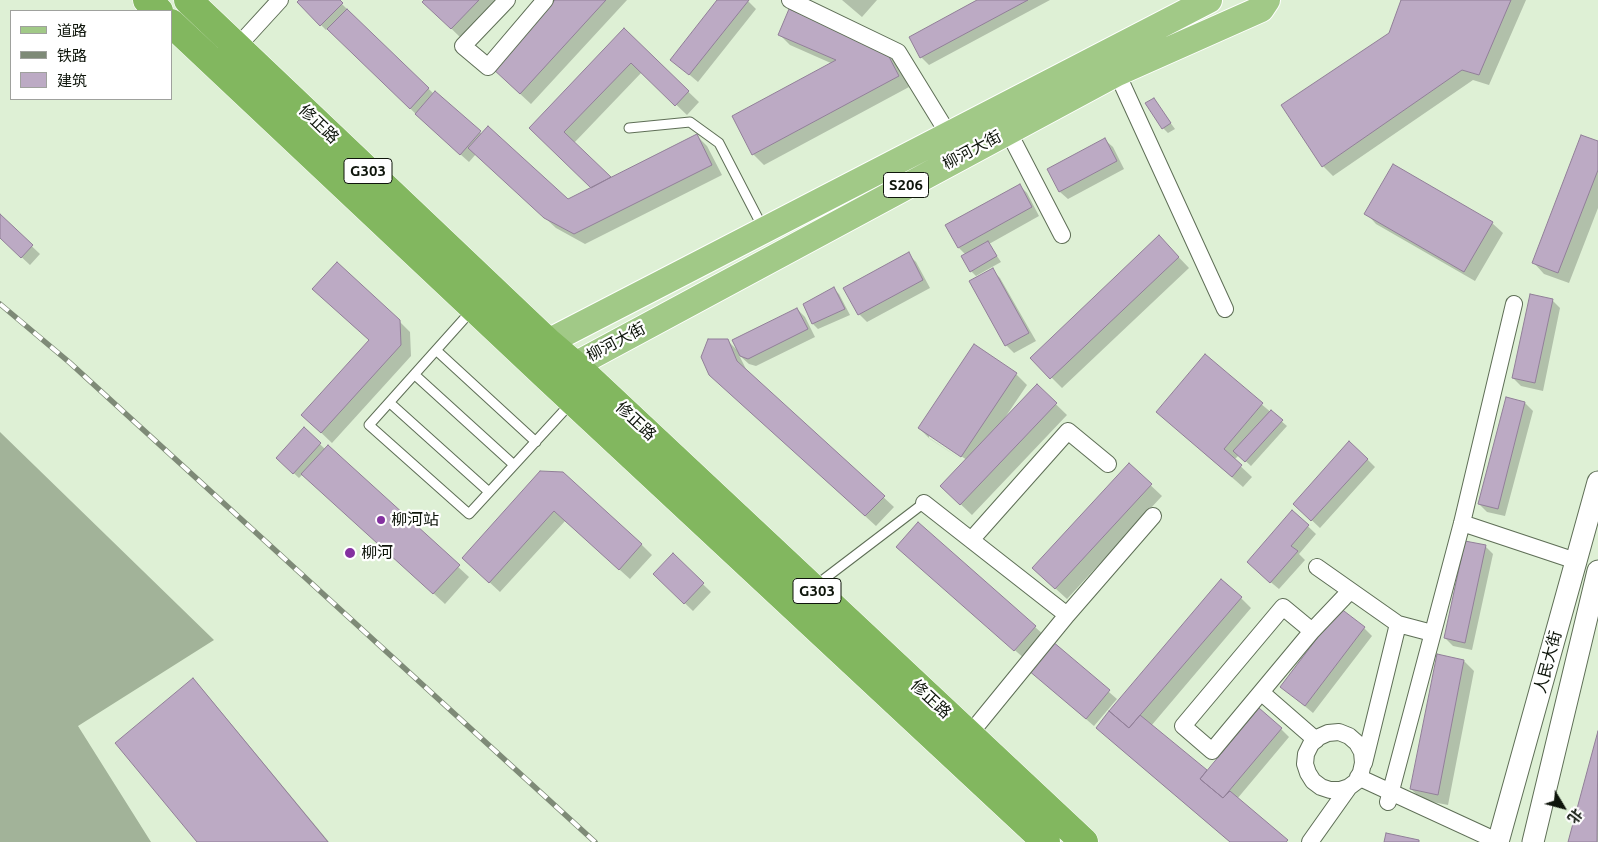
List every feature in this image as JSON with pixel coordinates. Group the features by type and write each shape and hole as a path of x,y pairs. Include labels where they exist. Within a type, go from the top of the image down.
{"highway":[{"path":"147,0 158,10"},
{"name":"修正路","path":"188,0 237,46 537,350 547,377 1046,842"},
{"name":"修正路","path":"172,24 474,308 537,350 575,364 1084,842"}],"main road":[{"name":"柳河大街","path":"537,350 1210,0"},
{"name":"柳河大街","path":"547,377 575,364 1117,73 1260,10 1267,0"}],"street":[{"path":"237,46 280,0"},
{"path":"507,0 463,46 488,67 546,0"},
{"path":"799,2 898,52 949,135"},
{"path":"1117,73 1224,309"},
{"path":"1008,131 1062,234"},
{"path":"1389,797 1462,522 1514,304"},
{"path":"972,539 1068,431 1108,464"},
{"name":"人民大街","path":"1498,842 1598,482"},
{"path":"924,503 1067,615"},
{"path":"970,735 1067,615 1153,516"},
{"path":"1462,522 1576,561"},
{"path":"1317,567 1398,624 1432,633"},
{"name":"人民大街","path":"1533,842 1598,571"},
{"path":"1312,631 1283,607 1183,726 1212,750 1262,693 1312,631 1350,591"},
{"path":"1310,842 1357,776 1398,624"},
{"path":"1262,693 1316,740"},
{"path":"1339,732 1349,736 1357,743 1362,752 1357,776 1340,790 1330,790 1321,787 1313,781 1305,764 1306,754 1311,744 1328,733 1339,732"},
{"path":"1357,776 1389,797 1498,842"}],"lane":[{"path":"629,128 690,122 719,143 765,230"},
{"path":"474,308 369,425 469,514 573,401"},
{"path":"437,351 536,442"},
{"path":"415,375 514,465"},
{"path":"390,403 490,492"},
{"path":"813,587 924,503"}],"green space":[{"path":"0,432 214,640 78,726 151,842 0,842"}],"building":[{"path":"299,0 340,0 343,3 320,26 297,2"},
{"path":"424,0 479,0 451,29 422,2"},
{"path":"555,0 606,0 520,94 492,68"},
{"path":"717,0 749,0 689,75 670,60"},
{"path":"977,0 1028,0 920,58 909,37"},
{"path":"1401,0 1511,0 1479,75 1462,70 1322,167 1281,105 1389,33"},
{"path":"347,9 429,88 410,109 327,29"},
{"path":"789,9 886,51 899,76 752,155 732,116 836,60 778,35"},
{"path":"624,28 689,91 675,106 631,63 564,132 611,177 591,188 529,128"},
{"path":"435,91 481,131 460,155 415,114"},
{"path":"1154,98 1171,123 1162,129 1145,103"},
{"path":"488,126 568,199 697,134 712,165 574,234 544,218 468,148"},
{"path":"1581,135 1598,141 1598,170 1558,273 1532,263"},
{"path":"1105,138 1117,161 1059,192 1047,169"},
{"path":"1393,164 1493,222 1464,272 1364,214"},
{"path":"1020,184 1032,207 958,248 945,225"},
{"path":"0,214 33,245 21,258 0,238"},
{"path":"1159,235 1179,257 1050,379 1030,358"},
{"path":"988,241 997,256 970,272 961,256"},
{"path":"909,252 923,280 858,315 843,288"},
{"path":"337,262 400,320 401,345 321,433 301,415 369,340 312,289"},
{"path":"993,268 1029,333 1005,346 969,281"},
{"path":"834,287 845,309 812,324 803,304"},
{"path":"1530,294 1553,299 1535,383 1512,378"},
{"path":"797,308 808,329 748,359 740,356 732,340"},
{"path":"708,339 728,339 737,361 885,496 865,516 709,375 701,357"},
{"path":"974,344 1017,373 961,457 918,428"},
{"path":"1205,354 1263,403 1224,449 1242,465 1232,477 1156,412"},
{"path":"1037,384 1057,403 960,505 940,486"},
{"path":"1506,397 1525,402 1498,509 1478,504"},
{"path":"1271,410 1283,420 1245,462 1233,451"},
{"path":"304,427 321,443 293,474 276,458"},
{"path":"1349,441 1368,459 1311,521 1293,504"},
{"name":"柳河站","path":"328,445 460,565 433,594 301,474"},
{"path":"1129,463 1152,484 1055,589 1032,568"},
{"path":"540,471 563,472 642,544 619,570 554,511 489,583 462,558"},
{"path":"1292,510 1309,525 1291,546 1298,551 1270,583 1247,562"},
{"path":"918,522 1036,626 1014,651 896,547"},
{"path":"1465,541 1486,545 1465,643 1444,638"},
{"path":"673,553 704,583 684,604 653,574"},
{"path":"1221,579 1242,597 1129,728 1109,711"},
{"path":"1340,608 1365,627 1305,706 1280,687"},
{"path":"1052,641 1110,690 1086,719 1028,670"},
{"path":"1437,654 1464,660 1438,795 1410,789"},
{"path":"193,678 328,842 197,842 115,743"},
{"path":"1259,708 1282,728 1223,798 1200,779"},
{"path":"1109,711 1129,728 1140,715 1207,770 1200,779 1223,798 1230,791 1288,840 1286,842 1230,842 1096,728"},
{"path":"1598,731 1597,842 1568,842"},
{"path":"1386,833 1419,840 1419,842 1384,842"}],"railway":[{"path":"0,304 69,362 595,842"}],"place":[{"name":"柳河站","path":"381,520"},
{"name":"柳河","path":"350,553"}]}
